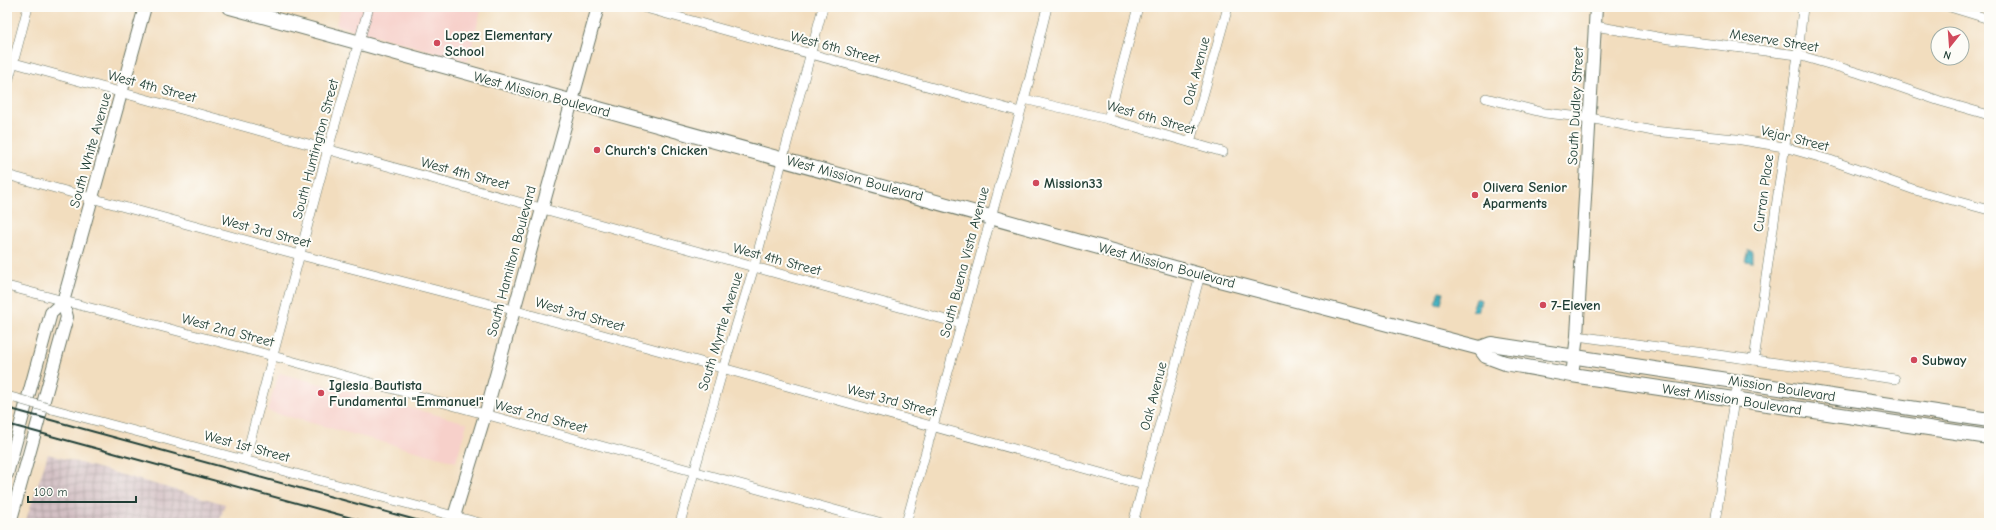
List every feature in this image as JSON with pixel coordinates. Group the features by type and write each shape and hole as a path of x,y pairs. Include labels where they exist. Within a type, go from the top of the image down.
{"main road":[{"name":"West Mission Boulevard","path":"230,7 571,102 782,158 1200,275 1480,348 1491,344 1574,357"},
{"name":"West Mission Boulevard","path":"1480,348 1486,356 1505,362 1572,375 1989,437"},
{"name":"Mission Boulevard","path":"1574,357 1989,420"}],"street":[{"path":"7,86 10,62 28,7"},
{"name":"South White Avenue","path":"10,523 67,317 63,302 145,7"},
{"name":"South Huntington Street","path":"245,460 328,149 369,7"},
{"name":"South Hamilton Boulevard","path":"453,519 484,415 598,7"},
{"name":"West 6th Street","path":"642,7 810,55 1020,112"},
{"name":"South Myrtle Avenue","path":"680,523 723,368 754,267 823,7"},
{"name":"South Buena Vista Avenue","path":"906,523 934,426 990,216 1024,99 1047,7"},
{"path":"1108,119 1138,7"},
{"name":"Oak Avenue","path":"1190,142 1228,7"},
{"name":"South Dudley Street","path":"1572,375 1577,336 1596,7"},
{"name":"Curran Place","path":"1754,360 1798,55 1803,7"},
{"path":"1950,7 1989,19"},
{"name":"Meserve Street","path":"1595,26 1669,39 1798,55 1859,73 1940,101 1989,115"},
{"name":"West 4th Street","path":"10,62 961,324"},
{"name":"Vejar Street","path":"1486,98 1545,113 1590,118 1653,131 1736,139 1784,147 1830,160 1915,190 1989,210"},
{"name":"West 6th Street","path":"1024,99 1108,119 1223,152"},
{"name":"West 3rd Street","path":"7,174 92,199 300,255 513,310 1144,485"},
{"name":"Oak Avenue","path":"1133,523 1200,275"},
{"name":"West 2nd Street","path":"7,286 63,302 273,356 882,523"},
{"name":"South White Avenue","path":"7,474 51,313 63,302"},
{"path":"1577,336 1894,379"},
{"path":"1715,523 1734,400 1739,382"},
{"name":"West 1st Street","path":"7,396 245,460 453,519 480,523"}],"shaded area":[{"name":"Lopez Elementary School","path":"341,7 482,7 468,61 336,25"},
{"path":"279,373 467,423 456,462 267,411"},
{"path":"48,454 225,504 219,523 25,523"}],"water":[{"path":"1748,250 1752,251 1752,262 1745,261"},
{"path":"1439,291 1444,292 1441,304 1435,303"},
{"path":"1476,298 1481,300 1478,312 1472,310"}],"railway":[{"path":"7,408 427,523"},
{"path":"7,424 370,523"}],"place":[{"name":"Lopez Elementary School","path":"437,43"},
{"name":"Church's Chicken","path":"597,150"},
{"name":"Mission33","path":"1036,183"},
{"name":"Olivera Senior Aparments","path":"1475,195"},
{"name":"7-Eleven","path":"1543,305"},
{"name":"Subway","path":"1914,360"},
{"name":"Iglesia Bautista Fundamental \"Emmanuel\"","path":"321,393"}]}
